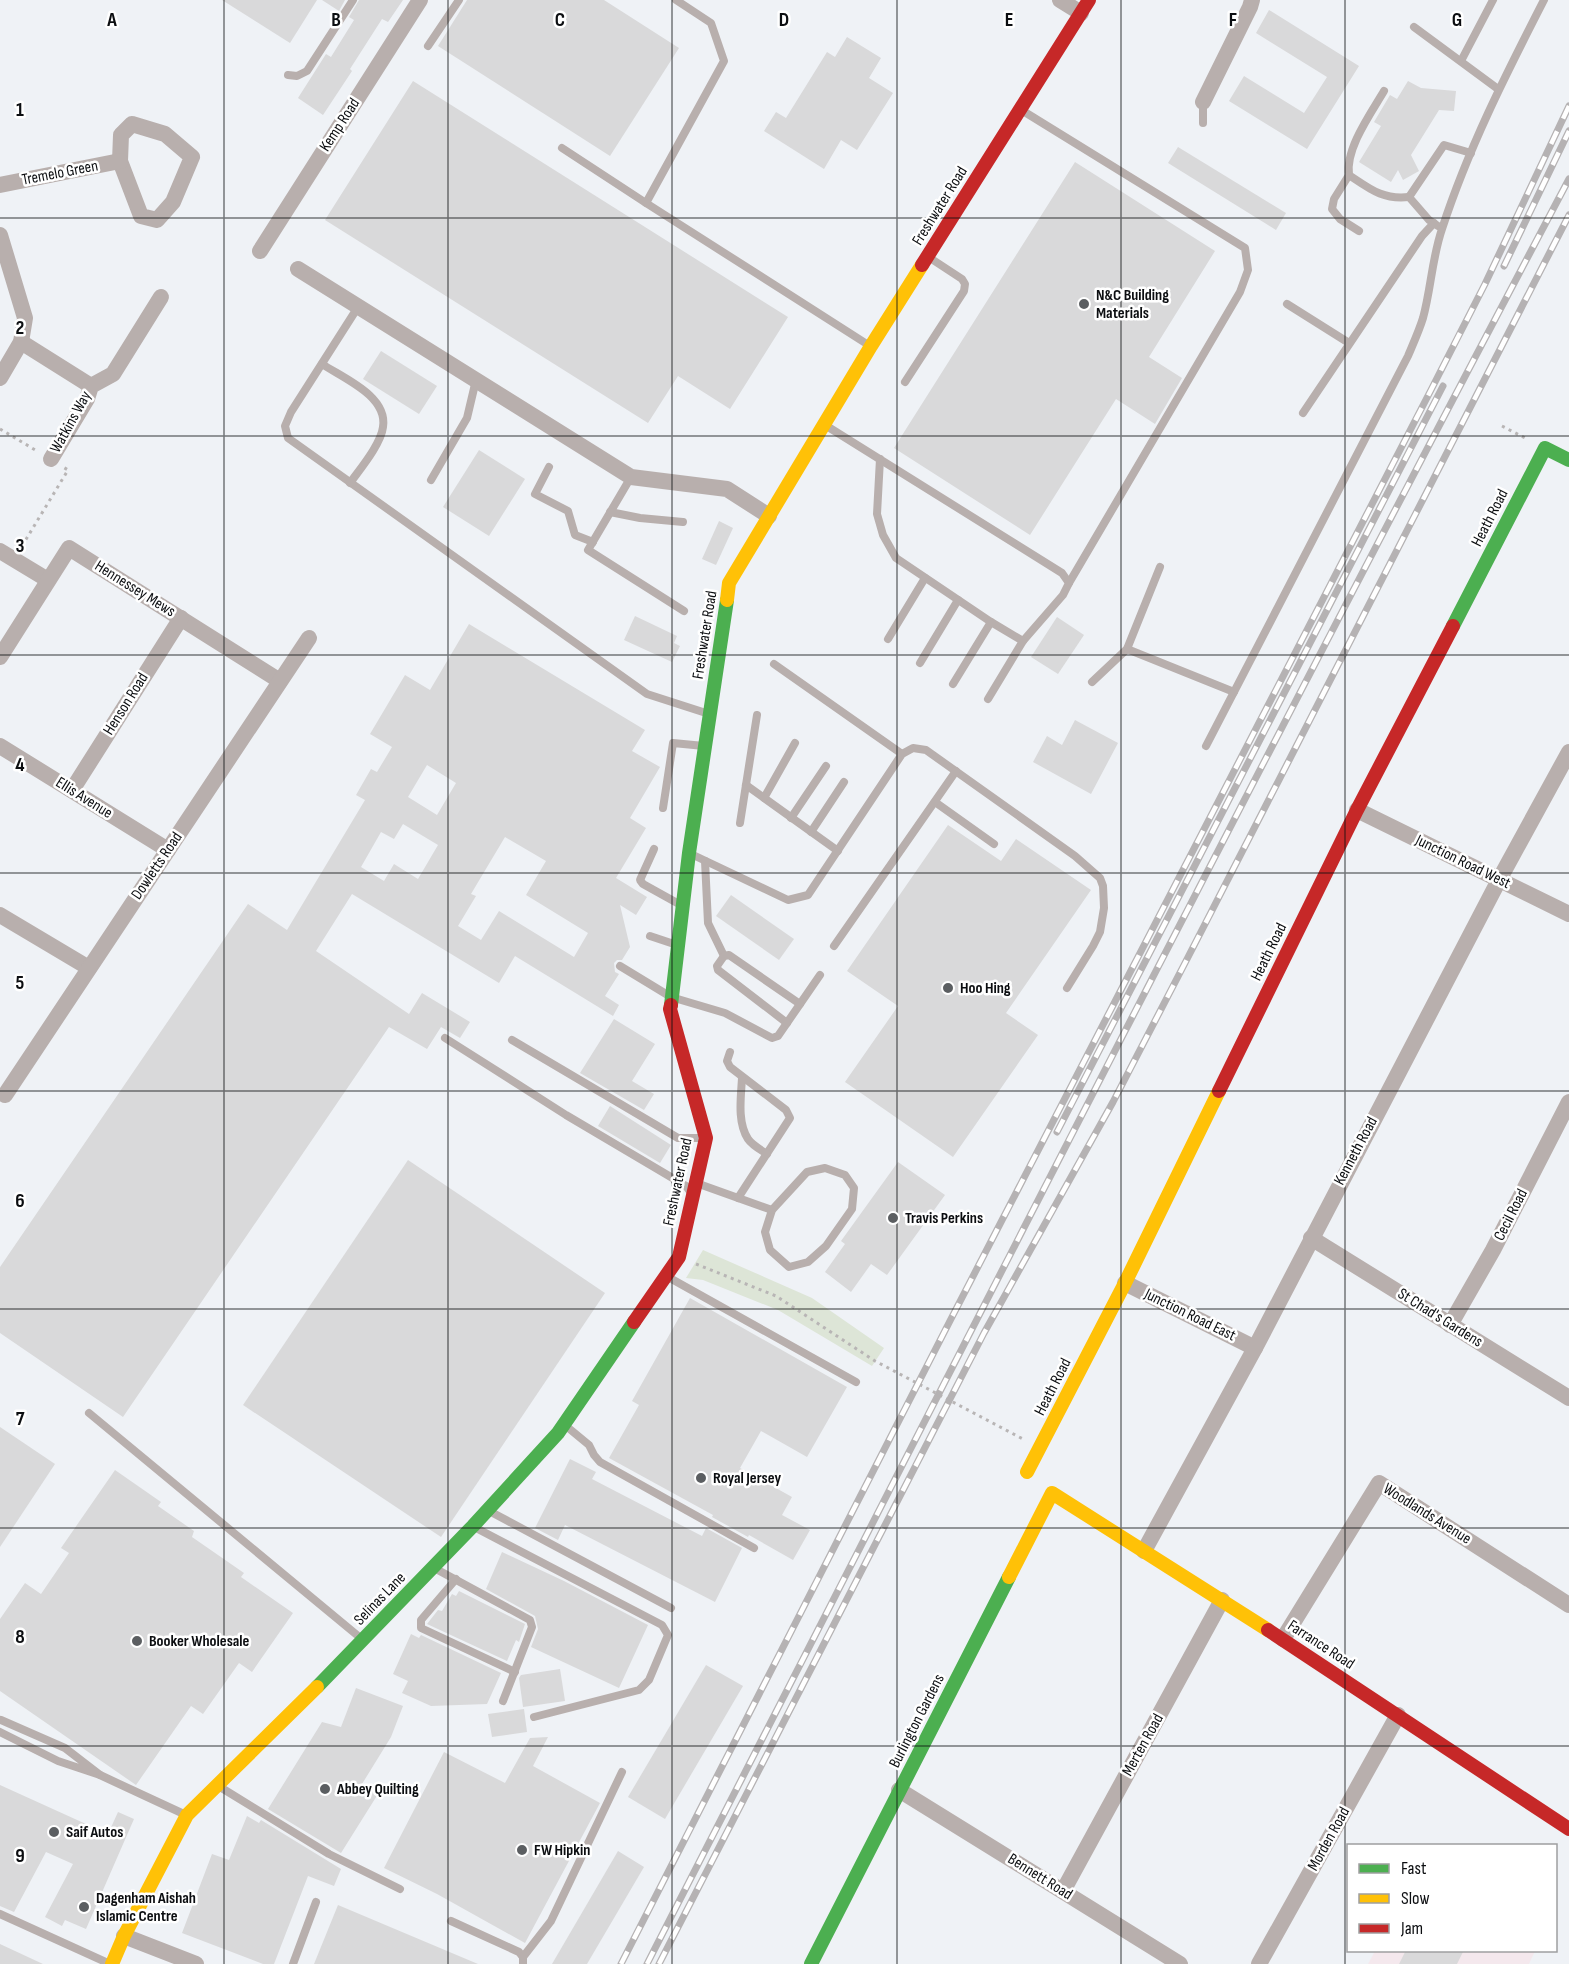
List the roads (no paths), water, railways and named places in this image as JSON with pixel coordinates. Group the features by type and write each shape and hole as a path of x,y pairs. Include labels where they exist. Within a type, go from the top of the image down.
{"street":[{"name":"Kemp Road","path":"260,251 420,0"},
{"path":"1060,0 1085,7"},
{"path":"1203,102 1252,0"},
{"name":"Freshwater Road","path":"679,1257 706,1138 670,1009 689,853 729,583 871,346 1085,7"},
{"name":"Tremelo Green","path":"132,124 165,134 192,157 173,202 157,220 141,216 120,161 121,135 132,124"},
{"name":"Tremelo Green","path":"0,185 120,161"},
{"path":"0,236 25,318 21,342 0,378"},
{"path":"298,269 631,477 727,489 769,516"},
{"name":"Watkins Way","path":"51,459 87,399 91,386 113,374 161,297"},
{"name":"Watkins Way","path":"21,342 91,386"},
{"name":"Heath Road","path":"1027,1472 1125,1283 1357,810 1545,448 1569,460"},
{"name":"Hennessey Mews","path":"48,580 69,548 280,681"},
{"path":"0,657 48,580 7,555"},
{"name":"Henson Road","path":"72,790 181,618"},
{"name":"Dowletts Road","path":"5,1095 309,638"},
{"name":"Ellis Avenue","path":"0,746 168,850"},
{"name":"Kenneth Road","path":"1144,1551 1256,1348 1311,1238 1499,880 1569,752"},
{"name":"Junction Road West","path":"1357,810 1569,914"},
{"path":"0,915 89,968"},
{"name":"Cecil Road","path":"1450,1325 1493,1250 1569,1102"},
{"name":"St Chad's Gardens","path":"1311,1238 1569,1398"},
{"name":"Selinas Lane","path":"111,1964 187,1815 363,1641 558,1433 679,1257"},
{"name":"Junction Road East","path":"1125,1283 1256,1348"},
{"name":"Woodlands Avenue","path":"1283,1639 1379,1483 1569,1605"},
{"name":"Farrance Road","path":"1052,1493 1283,1639 1569,1829"},
{"name":"Burlington Gardens","path":"811,1964 1052,1493"},
{"name":"Merten Road","path":"1063,1891 1222,1600"},
{"name":"Morden Road","path":"1259,1964 1398,1715"},
{"name":"Bennett Road","path":"899,1790 1180,1964"},
{"path":"124,1936 196,1964"}],"lane":[{"path":"288,75 302,74 312,65 352,0"},
{"path":"428,46 459,0"},
{"path":"646,203 724,61 711,23 676,0"},
{"path":"1461,61 1493,0"},
{"path":"1206,746 1408,356 1423,318 1438,226 1498,89 1544,0"},
{"path":"1414,27 1498,89"},
{"path":"1359,231 1340,219 1332,208 1334,199 1349,175 1347,164 1358,138 1384,91"},
{"path":"1203,102 1203,123"},
{"path":"988,699 1023,640 1063,595 1240,292 1248,270 1245,248 1020,109"},
{"path":"1349,175 1376,193 1395,199 1409,197 1444,146 1471,153"},
{"path":"562,148 871,346"},
{"path":"1409,197 1438,226"},
{"path":"1303,413 1422,236 1438,226"},
{"path":"904,382 964,291 965,284 962,279 927,256"},
{"path":"1287,304 1349,344"},
{"path":"358,307 291,412 285,430 288,438 647,694 710,714"},
{"path":"322,364 373,398 380,407 383,418 384,427 379,439 350,483"},
{"path":"431,480 467,418 476,380"},
{"path":"824,424 1062,573 1069,584"},
{"path":"880,459 877,514 883,535 896,558 991,622 1023,640"},
{"path":"549,467 535,494 568,511 575,535 592,542"},
{"path":"631,477 588,550 684,611"},
{"path":"610,512 640,518 683,522"},
{"path":"1092,682 1127,649 1160,567"},
{"path":"888,639 925,578"},
{"path":"920,663 958,600"},
{"path":"952,684 991,622"},
{"path":"1127,649 1234,692"},
{"path":"774,664 902,754"},
{"path":"740,823 757,715"},
{"path":"663,808 673,743 705,746"},
{"path":"764,798 795,744"},
{"path":"689,853 788,900 808,895 902,754 913,748 926,750 1075,856 1100,878 1103,886 1104,908 1100,932 1067,988"},
{"path":"790,818 826,766"},
{"path":"834,946 956,771"},
{"path":"812,832 844,782"},
{"path":"746,785 838,851"},
{"path":"935,802 994,844"},
{"path":"654,849 640,880 643,884 682,906"},
{"path":"705,861 708,923 724,956"},
{"path":"650,936 678,945"},
{"path":"724,956 729,955 800,1004"},
{"path":"724,956 717,966 718,970 787,1023"},
{"path":"620,966 671,997 725,1013 772,1038 778,1036 820,975"},
{"path":"445,1038 558,1111 686,1186 738,1198 772,1210"},
{"path":"512,1040 678,1138 706,1138"},
{"path":"730,1052 727,1061 730,1067 789,1114 790,1118 738,1198"},
{"path":"742,1078 743,1128 749,1141 767,1154"},
{"path":"825,1168 845,1175 854,1188 852,1209 826,1246 808,1262 789,1267 770,1250 765,1232 772,1210 807,1172 825,1168"},
{"path":"668,1276 856,1382"},
{"path":"89,1413 363,1641"},
{"path":"563,1424 589,1445 600,1462 754,1548"},
{"path":"488,1510 672,1608"},
{"path":"473,1526 662,1625 668,1635 649,1680 639,1690 534,1717"},
{"path":"433,1567 530,1620 532,1627 503,1701"},
{"path":"456,1579 421,1620 421,1628 514,1672"},
{"path":"1,1720 65,1748 100,1775"},
{"path":"0,1732 58,1761 100,1775 187,1815"},
{"path":"451,1921 519,1952 523,1960 551,1922 622,1772"},
{"path":"217,1785 329,1854 400,1889"},
{"path":"293,1964 316,1902"},
{"path":"0,1914 111,1964"}],"railway":[{"path":"621,1964 1432,388 1485,284 1569,106"},
{"path":"1504,266 1569,131"},
{"path":"647,1964 1220,847 1569,179"},
{"path":"659,1964 984,1333 1113,1102 1569,215"},
{"path":"1057,1132 1443,386"}],"place":[{"name":"N&C Building Materials","path":"1084,304"},
{"name":"Hoo Hing","path":"948,988"},
{"name":"Travis Perkins","path":"893,1218"},
{"name":"Royal Jersey","path":"701,1478"},
{"name":"Booker Wholesale","path":"137,1641"},
{"name":"Abbey Quilting","path":"325,1789"},
{"name":"Saif Autos","path":"54,1832"},
{"name":"FW Hipkin","path":"522,1850"},
{"name":"Dagenham Aishah Islamic Centre","path":"84,1907"}]}
